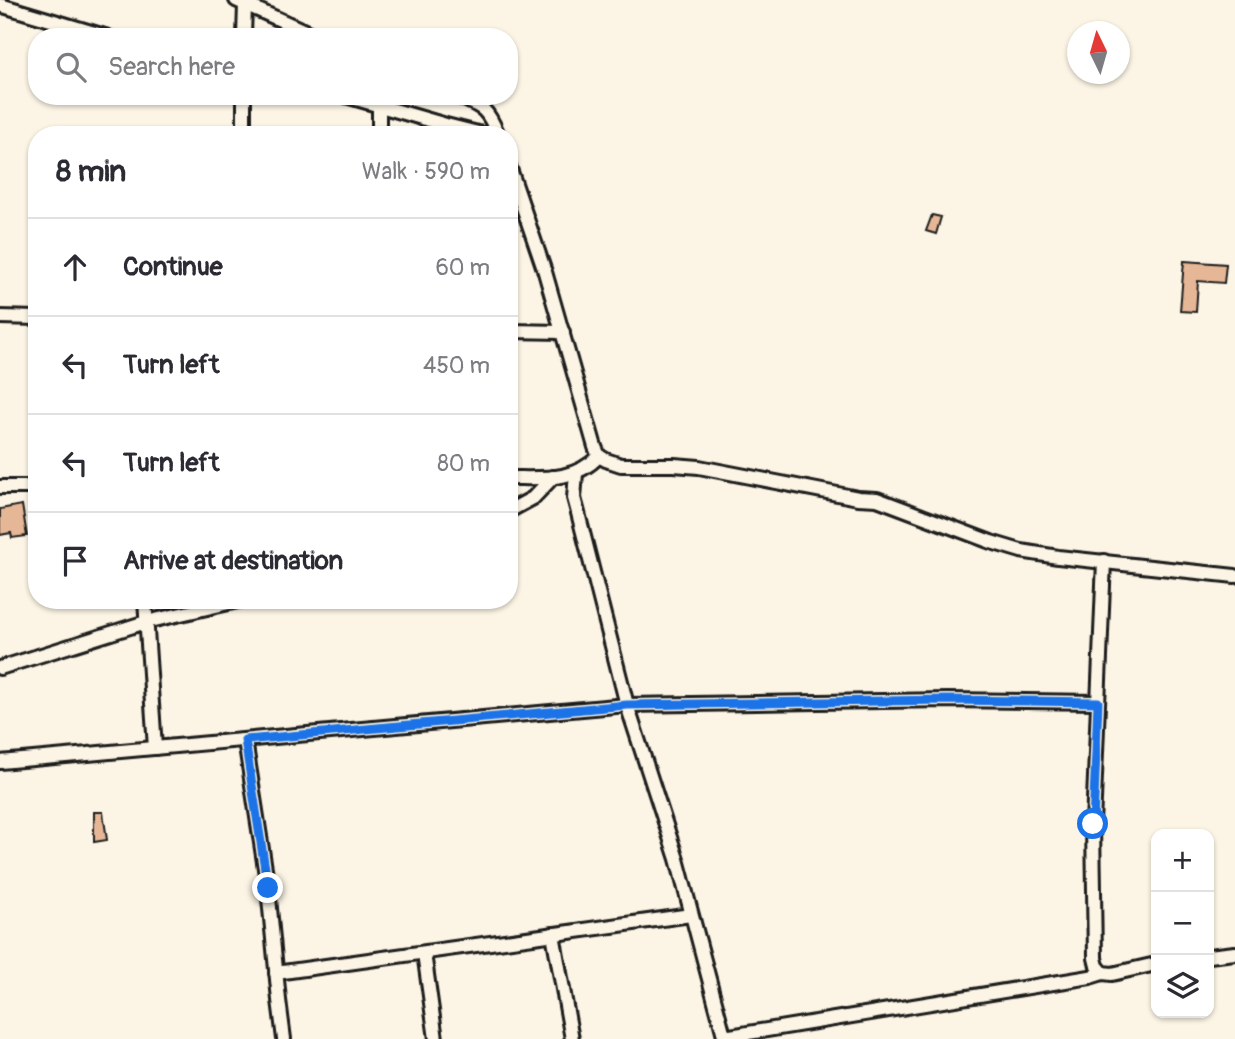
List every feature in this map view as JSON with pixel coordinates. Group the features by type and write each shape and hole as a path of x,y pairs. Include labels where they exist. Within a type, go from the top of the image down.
{"street":[{"path":"243,28 241,2 298,28"},
{"path":"0,5 78,28"},
{"path":"244,105 244,126"},
{"path":"376,105 450,126"},
{"path":"478,105 486,111 494,126"},
{"path":"379,106 379,126"},
{"path":"518,192 545,272 595,446 600,456 606,460 621,465 699,467 858,498 877,499 978,538 1021,551 1235,576"},
{"path":"0,317 28,318"},
{"path":"518,331 563,332"},
{"path":"518,478 576,473 600,456"},
{"path":"576,473 577,509 627,705 677,859 725,1038 1103,973 1112,974 1151,965"},
{"path":"518,507 533,498 553,477"},
{"path":"0,487 28,487"},
{"path":"1103,973 1095,958 1093,824 1104,561"},
{"path":"145,609 155,748"},
{"path":"0,668 146,622 203,609"},
{"path":"0,762 627,705 947,700 1098,702"},
{"path":"245,740 268,888 284,1039"},
{"path":"276,973 691,915"},
{"path":"553,934 572,1039"},
{"path":"424,953 436,1039"},
{"path":"1214,955 1235,953"}],"building":[{"path":"932,215 941,217 936,234 926,231"},
{"path":"1184,261 1226,264 1224,283 1198,281 1196,312 1180,311"},
{"path":"22,505 27,536 12,538 11,533 0,535 0,509"},
{"path":"94,812 103,812 107,840 94,842"}],"route":[{"path":"268,888 245,740 627,705 947,700 1098,702 1093,824"}]}
